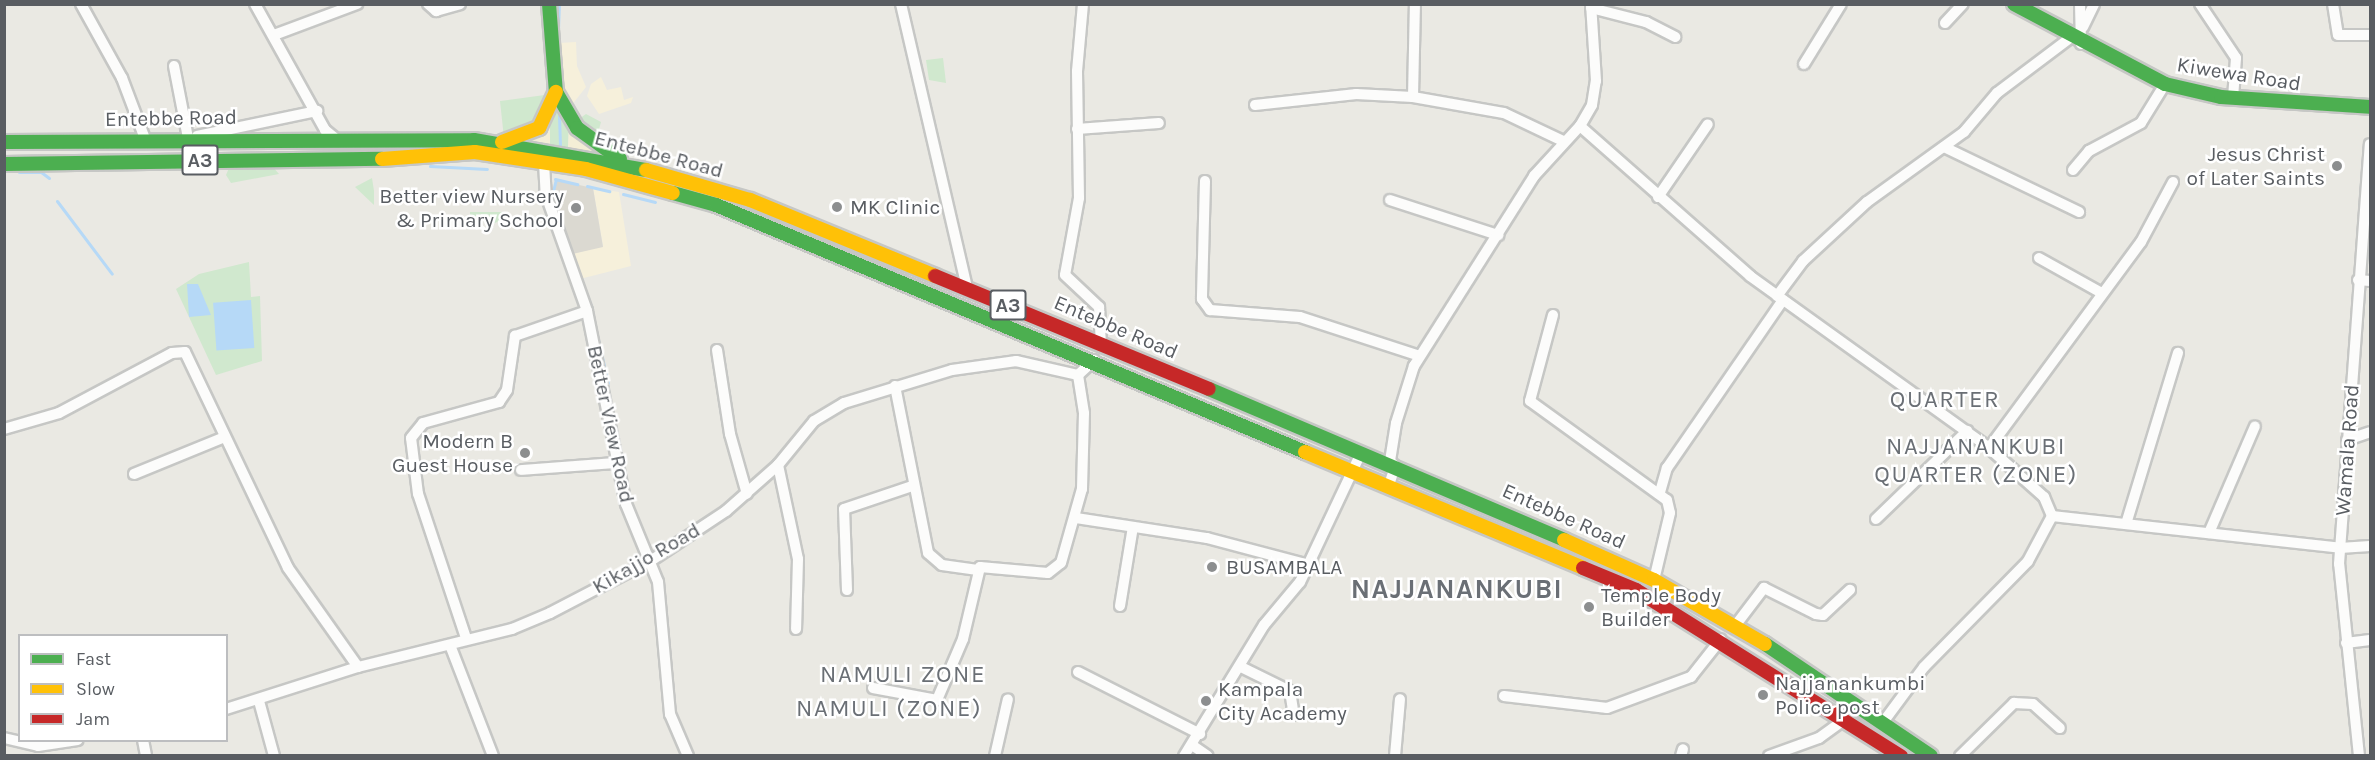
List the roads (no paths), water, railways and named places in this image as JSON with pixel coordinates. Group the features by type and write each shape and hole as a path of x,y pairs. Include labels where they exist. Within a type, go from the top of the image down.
{"main road":[{"path":"497,143 517,140 539,128 556,92 549,4"},
{"name":"Kiwewa Road","path":"2014,4 2165,84 2233,98 2370,107"},
{"path":"556,92 590,141 642,168"},
{"name":"Entebbe Road","path":"4,142 335,138 497,143 642,168 750,200 967,287 1395,466 1654,580 1735,626 1884,721 1931,756"},
{"name":"Entebbe Road","path":"4,164 449,158 475,152 544,162 716,205 1094,360 1572,561 1721,639 1901,756"}],"street":[{"path":"81,4 122,78 145,139"},
{"path":"255,4 317,111 325,130 335,138"},
{"path":"274,35 357,4"},
{"path":"428,4 436,11 460,4"},
{"path":"901,4 967,287"},
{"path":"1083,4 1077,129 1079,198 1065,274 1099,307 1101,344"},
{"path":"1413,97 1415,4"},
{"path":"1804,64 1841,4"},
{"path":"1945,23 1963,4"},
{"path":"2078,37 2080,4"},
{"path":"1660,492 1667,468 1803,261 1867,201 1944,147 1997,93 2078,37 2094,4"},
{"path":"2200,4 2236,58 2233,98"},
{"path":"2333,4 2338,35 2370,36"},
{"path":"1389,485 1395,466 1390,461 1396,423 1420,356 1498,235 1563,141 1580,126 1596,81 1591,6 1646,22 1675,37"},
{"path":"174,66 188,138"},
{"path":"2073,170 2089,151 2141,123 2165,84"},
{"path":"1255,105 1356,94 1413,97 1504,113 1563,141"},
{"path":"170,139 188,138 317,111"},
{"path":"1077,129 1159,123"},
{"path":"1658,197 1708,124"},
{"path":"1580,126 1658,197 1780,298 1989,448 2044,497 2052,516"},
{"name":"Wamala Road","path":"2359,756 2346,643 2340,548 2358,280 2370,144"},
{"path":"1944,147 2079,212"},
{"name":"Better View Road","path":"544,162 543,185 587,311 626,504 652,560 662,601 670,714 688,756"},
{"path":"1205,181 1202,299 1210,310 1300,317 1420,356"},
{"path":"1989,448 2141,242 2174,182"},
{"path":"1390,200 1498,235"},
{"path":"2039,258 2102,293"},
{"path":"2358,280 2370,281"},
{"path":"466,638 418,494 411,438 423,423 499,402 507,390 515,336 587,311"},
{"path":"1553,315 1530,401 1660,492 1670,513 1654,580"},
{"path":"717,350 730,434 747,494"},
{"path":"4,429 59,412 180,351 188,355 222,438 276,533 293,577 358,667"},
{"path":"2126,524 2178,353"},
{"path":"873,688 929,700 940,697 963,639 978,570 986,564 1053,570 1061,563 1076,518 1084,413 1073,373 1094,360"},
{"name":"Kikajjo Road","path":"228,709 259,701 358,667 450,645 466,638 531,622 652,560 747,494 778,465 820,416 895,386 1003,362 1073,373"},
{"path":"895,386 912,486 930,557 942,565 978,570"},
{"path":"2209,533 2255,426"},
{"path":"1876,519 1967,431"},
{"path":"2347,440 2370,432"},
{"path":"134,474 222,438"},
{"path":"1184,756 1241,667 1264,625 1309,565 1361,453"},
{"path":"521,470 617,463"},
{"path":"778,465 798,559 795,629"},
{"path":"847,590 844,509 912,486"},
{"path":"2052,516 2340,548 2370,546"},
{"path":"1884,721 1924,667 2028,561 2052,516"},
{"path":"1076,518 1207,538 1309,565"},
{"path":"1120,606 1133,527"},
{"path":"1735,626 1764,588 1816,614 1823,615 1850,590"},
{"path":"1504,696 1607,708 1691,676 1721,639"},
{"path":"2346,643 2370,640"},
{"path":"450,645 493,756"},
{"path":"1241,667 1290,691 1294,715"},
{"path":"1078,672 1200,734"},
{"path":"995,756 1008,699"},
{"path":"1395,756 1400,699"},
{"path":"259,701 274,756"},
{"path":"1960,756 2014,703 2033,704 2060,728"},
{"path":"1769,756 1819,738 1845,719"},
{"path":"21,742 38,746 70,742"},
{"path":"1192,745 1208,756"}],"water":[{"path":"187,284 198,284 211,315 189,317"},
{"path":"251,300 254,348 216,351 213,303"}],"waterway":[{"path":"558,30 559,4"},
{"path":"547,59 547,94"},
{"path":"559,116 560,146"},
{"path":"645,156 665,161"},
{"path":"430,166 487,169"},
{"path":"19,172 41,172 49,178"},
{"path":"555,179 577,184"},
{"path":"552,195 556,179"},
{"path":"587,186 609,191"},
{"path":"623,194 655,202"},
{"path":"57,201 112,274"},
{"path":"587,295 592,309"},
{"path":"597,335 608,383"}],"place":[{"name":"Jesus Christ of Later Saints","path":"2337,166"},
{"name":"MK Clinic","path":"837,207"},
{"name":"Better view Nursery & Primary School","path":"576,208"},
{"name":"Modern B Guest House","path":"525,453"},
{"name":"BUSAMBALA","path":"1212,567"},
{"name":"Temple Body Builder","path":"1589,607"},
{"name":"Najjanankumbi Police post","path":"1763,695"},
{"name":"Kampala City Academy","path":"1206,701"}],"district":[{"name":"QUARTER","path":"1945,400"},
{"name":"NAJJANANKUBI QUARTER (ZONE)","path":"1976,461"},
{"name":"NAJJANANKUBI","path":"1457,590"},
{"name":"NAMULI ZONE","path":"903,675"},
{"name":"NAMULI (ZONE)","path":"889,709"}]}
